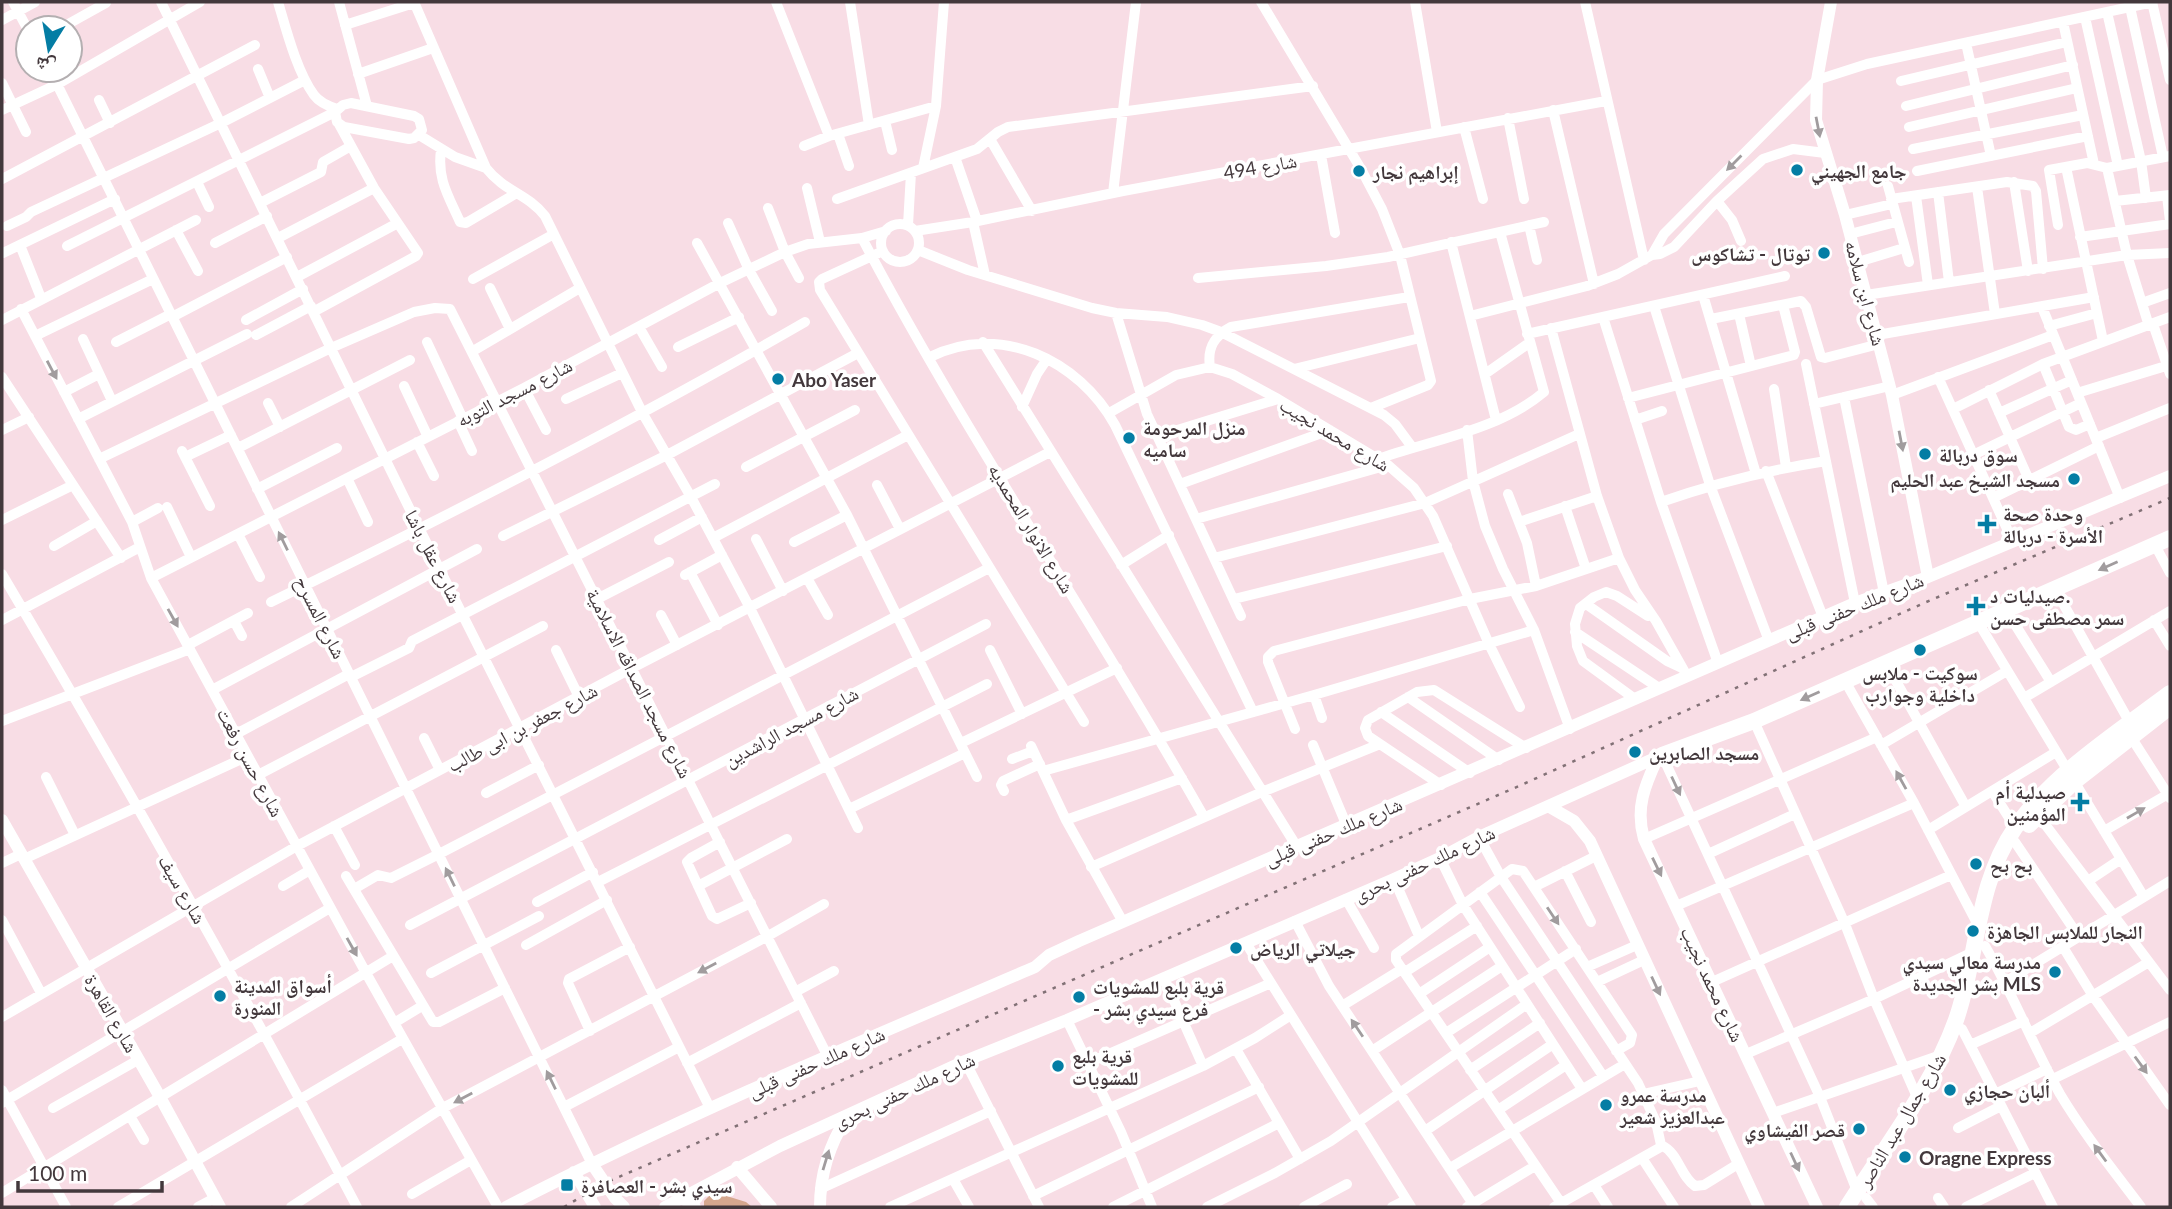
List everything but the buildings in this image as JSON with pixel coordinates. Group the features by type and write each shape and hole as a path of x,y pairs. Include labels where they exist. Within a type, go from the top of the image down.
{"main road":[{"name":"شارع ملك حفنى بحرى","path":"1660,756 1754,721 2163,542"},
{"name":"شارع جمال عبد الناصر","path":"1847,1207 1864,1201 1937,1083 1962,1029 1973,997 1979,927 1992,872 2002,849 2040,798 2131,730 2170,693"},
{"name":"شارع جمال عبد الناصر","path":"2131,730 2170,707"},
{"name":"شارع جمال عبد الناصر","path":"1864,1201 1941,1055 1962,1001 2015,834 2038,816 2071,777"}],"street":[{"path":"2,20 15,6 35,2"},
{"name":"شارع عقل باشا","path":"161,2 420,530 710,1108"},
{"path":"84,69 201,2"},
{"path":"78,419 194,360 312,309 416,256 417,251 396,224 374,188 339,124 336,111 315,97 305,80 278,2"},
{"path":"340,2 367,106"},
{"path":"345,25 414,2 486,168 494,178 515,194 538,207 554,234 643,414 750,608 858,828"},
{"path":"779,2 849,166"},
{"path":"850,2 869,125"},
{"path":"923,168 936,106 944,2"},
{"path":"1113,193 1136,2"},
{"path":"1261,2 1313,86 1382,209 1400,255 1430,383 1371,408"},
{"path":"1415,2 1437,132"},
{"path":"1585,2 1606,101 1648,257"},
{"path":"1648,257 1664,234 1817,80 1854,67 2152,2 2170,80"},
{"path":"84,15 106,3"},
{"name":"شارع ابن سلامه","path":"1827,5 1825,46 1817,80 1816,120 1845,215 1891,390 1928,577"},
{"path":"2058,225 2048,172 2051,169 2094,164 2112,167 2167,157 2130,7"},
{"path":"2107,12 2141,161 2146,198"},
{"path":"1973,455 2062,412 2079,398 2168,364 2142,303 2127,255 2115,201 2112,167 2085,17"},
{"path":"2063,22 2094,164"},
{"path":"1901,80 2067,42"},
{"path":"1966,43 1991,156"},
{"path":"2,179 255,45"},
{"path":"358,74 433,48"},
{"path":"1906,106 2073,65"},
{"path":"258,69 270,98"},
{"path":"7,226 305,80"},
{"path":"2,83 7,108 26,132"},
{"path":"7,108 58,84"},
{"name":"شارع المسرح","path":"58,84 592,1164"},
{"path":"837,199 977,149 998,131 1008,127 1313,86"},
{"path":"1909,127 2077,88"},
{"path":"99,100 110,123"},
{"name":"شارع 494","path":"911,228 975,222 1113,193 1606,101"},
{"path":"67,246 336,111 343,104 352,103 414,116 422,124 419,135"},
{"path":"804,146 936,106"},
{"path":"1553,110 1594,284"},
{"path":"1913,149 2083,115"},
{"path":"1508,118 1524,199"},
{"path":"885,121 892,150"},
{"path":"339,124 409,139 419,135"},
{"path":"1464,127 1483,199"},
{"path":"419,135 441,150 486,168"},
{"path":"1917,171 2088,136"},
{"path":"990,139 1032,211"},
{"path":"260,203 321,172 323,162 351,146"},
{"path":"1470,316 1594,284 1618,274 1648,257 1674,247 1755,165 1773,154 1804,149 1825,153"},
{"path":"441,150 439,172 460,222 463,223 515,194"},
{"path":"1321,155 1335,233"},
{"path":"955,157 975,222 985,275"},
{"path":"2066,167 2103,341"},
{"path":"911,173 911,228 919,243 918,250 913,257 901,261 889,257 881,244 886,231 893,225 911,228"},
{"path":"197,182 209,207"},
{"path":"1845,215 1938,192 2014,182 2033,186 2036,191 2043,269"},
{"path":"2014,182 2028,271"},
{"path":"1888,186 1909,262"},
{"path":"1978,187 1995,314"},
{"path":"278,238 374,188"},
{"path":"807,188 820,242"},
{"path":"1938,192 1950,282"},
{"path":"1916,196 1928,285"},
{"path":"2080,237 2170,222 2168,196 2115,201"},
{"path":"3,253 115,199"},
{"path":"1717,201 1732,220 1741,240"},
{"path":"768,208 785,253 799,278"},
{"path":"27,216 37,237"},
{"path":"215,243 267,216"},
{"path":"2,320 196,220"},
{"path":"1198,278 1326,266 1400,255 1544,222"},
{"path":"1850,234 1896,222"},
{"path":"728,223 749,270 772,311"},
{"path":"297,277 396,224"},
{"path":"1530,226 1537,260"},
{"path":"176,230 198,271"},
{"name":"شارع مسجد التوبه","path":"151,578 785,253 820,242 862,238 886,231"},
{"path":"1196,519 1383,462 1412,447 1496,420 1544,393 1500,232"},
{"path":"473,279 554,234"},
{"name":"شارع الانوار المحمديه","path":"862,238 1000,477 1160,738 1205,817"},
{"path":"1451,242 1496,420"},
{"path":"697,243 847,515 977,777"},
{"path":"20,245 41,299"},
{"path":"1858,262 1904,248"},
{"path":"883,250 822,279 818,286 1084,722"},
{"path":"918,250 985,275 1092,308 1184,320 1221,332 1371,408 1395,424 1412,447"},
{"path":"1866,295 2127,255 2170,253"},
{"path":"116,342 287,257"},
{"path":"1485,374 1528,339 1551,328 1785,276"},
{"path":"34,336 153,279"},
{"path":"491,288 510,330"},
{"path":"473,351 580,288"},
{"path":"247,320 303,289"},
{"path":"2142,303 2170,293"},
{"path":"1703,295 1726,373 1761,472 1822,617"},
{"path":"1109,413 1176,375 1210,367 1210,348 1221,332 1242,324 1409,297"},
{"path":"1711,319 1801,302 1806,307 1821,357 1878,339 1995,314 2094,297"},
{"path":"1628,398 1795,354 1783,305"},
{"path":"1654,306 1710,485 1769,640"},
{"name":"شارع مسجد الصداقه الاسلامية","path":"331,348 414,312 435,307 450,309 828,1057"},
{"path":"2042,307 2120,498"},
{"name":"شارع حسن رفعت","path":"21,309 132,522 151,578 330,908 498,1207"},
{"path":"1116,313 1140,395 1241,616"},
{"path":"1814,404 1891,390 1938,377 2097,313"},
{"path":"1739,314 1751,366"},
{"path":"678,347 739,317"},
{"path":"1603,317 1661,502 1718,663"},
{"path":"1953,409 2043,364 2170,317"},
{"path":"271,602 533,472 643,414 804,323"},
{"path":"639,327 662,367"},
{"path":"1551,328 1597,496 1619,558 1634,590 1656,621 1685,673"},
{"path":"1294,369 1420,338"},
{"path":"83,339 112,401"},
{"path":"427,342 472,451"},
{"path":"983,342 1297,847"},
{"path":"930,357 955,346 983,342 1001,344 1048,359 1066,368 1096,396 1109,413 1253,712"},
{"path":"99,459 331,348"},
{"path":"503,536 667,455 858,353"},
{"path":"1023,407 1037,373 1048,359"},
{"path":"238,448 410,360"},
{"path":"1806,364 1855,603"},
{"path":"2043,364 2071,429 2076,430 2090,424"},
{"name":"شارع محمد نجيب","path":"1210,367 1232,374 1278,399 1383,462 1414,488 1425,503 1447,546 1489,644 1520,707"},
{"path":"64,392 99,373"},
{"path":"566,399 622,373"},
{"path":"2,377 121,558"},
{"path":"1938,377 2012,542"},
{"path":"1999,413 2071,380"},
{"path":"404,386 428,437"},
{"path":"524,388 547,430"},
{"path":"1774,388 1786,467"},
{"path":"1989,390 2029,480"},
{"path":"1844,397 1884,593"},
{"path":"1158,436 1278,399"},
{"path":"268,403 280,427"},
{"path":"1993,498 2097,442 2170,408"},
{"path":"746,467 855,410"},
{"path":"1635,419 1662,411"},
{"path":"2,430 29,417"},
{"path":"1180,484 1330,430"},
{"path":"1466,430 1474,481 1489,537 1534,630 1570,729"},
{"path":"1214,558 1425,503 1580,433"},
{"path":"210,506 184,454 231,435"},
{"path":"713,538 908,435"},
{"path":"417,442 434,476"},
{"path":"257,488 337,448"},
{"name":"شارع جعفر بن ابى طالب","path":"2,1017 334,826 632,668 1051,452"},
{"path":"1661,502 1710,485 1761,472 1826,461"},
{"name":"شارع ملك حفنى قبلى","path":"506,1207 710,1108 1035,967 1049,955 1123,922 1570,729 1659,688 1685,673 1718,663 1855,603 1928,577 2170,476"},
{"path":"347,478 368,522"},
{"path":"236,734 409,648 412,641 715,484"},
{"path":"2,520 73,485"},
{"path":"877,485 901,529"},
{"path":"1508,495 1519,522 1536,586"},
{"path":"1519,522 1597,496"},
{"path":"1565,506 1586,569"},
{"path":"132,522 162,508 191,557"},
{"path":"794,542 847,515"},
{"path":"659,540 702,517"},
{"path":"54,546 97,520"},
{"path":"238,534 260,577"},
{"path":"1121,565 1169,535"},
{"path":"756,539 783,591"},
{"path":"2163,542 2170,573"},
{"path":"1234,599 1447,546"},
{"path":"2,620 140,547"},
{"path":"212,690 477,549"},
{"path":"718,625 688,573 722,555"},
{"path":"1295,729 1268,663 1268,657 1274,651 1470,599 1536,586 1619,558"},
{"path":"597,599 669,562"},
{"path":"354,889 378,875 391,878 439,854 989,568"},
{"name":"شارع سيف","path":"2,574 74,693 193,905 357,1207"},
{"path":"807,578 828,615"},
{"path":"2055,589 2169,795 2104,831"},
{"path":"1635,699 1583,661 1575,632 1576,616 1601,593 1612,593 1656,621"},
{"path":"1586,604 1685,673"},
{"path":"2006,610 2051,682"},
{"path":"2024,698 2170,611"},
{"path":"2,721 189,647 248,613"},
{"path":"661,615 677,645"},
{"path":"2154,620 2170,646"},
{"path":"234,621 242,636"},
{"path":"1978,622 2144,897"},
{"name":"شارع مسجد الراشدين","path":"410,925 986,624"},
{"path":"258,775 543,626"},
{"path":"1004,791 1001,785 1003,781 1042,767 1284,704 1534,630"},
{"path":"1575,632 1659,688"},
{"path":"555,650 579,697"},
{"path":"989,650 1021,714"},
{"path":"1886,663 1966,807"},
{"path":"849,809 1021,714 1116,668"},
{"path":"1644,839 1780,779 1879,741 1919,722 2007,671"},
{"path":"1845,681 1914,803 1979,927"},
{"path":"537,902 711,824 987,684"},
{"path":"1441,785 1368,736 1365,724 1368,720 1423,690 1440,693 1526,748"},
{"path":"1314,695 1322,718"},
{"path":"1408,698 1499,760"},
{"path":"1381,712 1470,772"},
{"path":"1754,721 1845,924 1917,1097"},
{"path":"424,738 440,770"},
{"path":"1091,867 1380,744"},
{"path":"1313,745 1346,824"},
{"path":"1012,759 1032,748 1066,820 1123,922"},
{"path":"1928,830 2056,752"},
{"path":"2,863 75,835 248,756"},
{"path":"1660,756 1820,1097 1864,1201"},
{"name":"شارع محمد نجيب","path":"1660,756 1640,801 1644,839 1817,1207"},
{"name":"شارع ملك حفنى بحرى","path":"665,1207 737,1167 965,1061 1394,879 1479,837 1660,756"},
{"path":"486,793 539,765"},
{"path":"46,777 75,835"},
{"path":"1066,820 1182,778"},
{"path":"1992,790 2015,834 2079,937"},
{"path":"1676,906 1914,803"},
{"path":"1548,806 1580,826 1596,856 1756,1206"},
{"path":"1708,854 1796,814"},
{"path":"2038,816 2170,990"},
{"name":"شارع القاهرة","path":"2,820 218,1203"},
{"path":"334,826 355,865"},
{"path":"1479,837 1501,877 1643,1094 1656,1122 1661,1145"},
{"path":"698,886 787,839"},
{"path":"720,842 688,860 698,886 715,919 751,903"},
{"path":"1534,887 1596,856"},
{"path":"1440,858 1463,905 1582,1089"},
{"path":"2088,881 2121,859"},
{"path":"1615,1051 1630,1043 1632,1035 1524,871 1512,869 1398,951 1401,967 1535,1166 1557,1205 1661,1145"},
{"path":"283,886 310,870"},
{"path":"1565,871 1591,922"},
{"path":"1712,982 1951,875"},
{"path":"346,876 431,1020 439,1022 505,988"},
{"path":"1394,879 1419,936"},
{"path":"2005,982 2170,881"},
{"path":"1480,892 1603,1076"},
{"path":"526,945 607,900"},
{"path":"1346,900 1374,948"},
{"path":"291,1207 441,1109 824,904"},
{"path":"66,1207 4,1098 330,908"},
{"path":"431,973 539,916"},
{"path":"2,920 41,993"},
{"path":"1296,921 1317,965 1342,1006 1450,1168 1472,1206 1535,1166"},
{"path":"1342,1006 1401,967 1476,926"},
{"path":"1246,943 1409,1203 1392,1207"},
{"path":"1587,967 1637,945"},
{"path":"590,1031 568,983 569,979 630,947"},
{"path":"1419,994 1490,947"},
{"path":"2063,947 2093,996 2170,1105"},
{"path":"1446,1033 1576,949"},
{"path":"1746,1054 1874,999 1979,949 2005,982 2050,1074 2083,1129 2141,1207"},
{"path":"2,1193 393,956"},
{"path":"1597,982 1644,960"},
{"path":"2030,1033 2149,962"},
{"path":"1372,1051 1502,966"},
{"path":"795,992 834,971"},
{"path":"1164,978 1203,1066"},
{"path":"1088,1063 1271,983"},
{"path":"687,1063 801,1003"},
{"path":"1206,1207 1300,1159 1358,1122 1527,1004"},
{"path":"394,1023 422,1006"},
{"path":"890,1207 1203,1066 1236,1049 1291,1014"},
{"path":"1067,1020 1110,1108 1152,1207"},
{"path":"1970,1045 2024,1021"},
{"path":"1995,1094 2126,1044 2170,1022"},
{"path":"1470,1070 1539,1023"},
{"path":"1962,1029 2053,1207"},
{"path":"118,1207 402,1038"},
{"path":"1425,1131 1553,1044"},
{"path":"564,1107 679,1047"},
{"path":"1236,1049 1300,1159"},
{"path":"1773,1113 1941,1055"},
{"path":"53,1108 138,1060"},
{"path":"965,1061 1039,1207"},
{"path":"1450,1168 1625,1064"},
{"path":"1498,1110 1566,1065"},
{"path":"1643,1094 1700,1081"},
{"path":"1033,1196 1259,1087"},
{"path":"1958,1128 2001,1106"},
{"path":"820,1189 991,1111"},
{"path":"130,1116 144,1140"},
{"path":"820,1207 820,1189 828,1151 847,1117"},
{"path":"1113,1207 1279,1123"},
{"path":"1661,1145 1670,1149 1689,1181 1695,1186 1703,1185 1738,1164"},
{"path":"1642,1158 1674,1207"},
{"path":"412,1194 471,1160"},
{"path":"592,1164 624,1207"},
{"path":"737,1167 760,1201 771,1207"},
{"path":"574,1172 595,1207"},
{"path":"1966,1207 2035,1173"},
{"path":"953,1179 969,1207"},
{"path":"1304,1207 1347,1184"},
{"path":"1594,1185 1608,1207"},
{"path":"682,1198 695,1207"},
{"path":"198,1207 218,1203"}],"shaded area":[{"path":"717,1193 746,1202 752,1207 704,1207 704,1201"}],"railway":[{"path":"564,1207 605,1183 1519,786 1924,603 2170,498"}],"place":[{"name":"جامع الجهيني","path":"1797,170"},
{"name":"إبراهيم نجار","path":"1359,171"},
{"name":"توتال - تشاكوس","path":"1824,253"},
{"name":"Abo Yaser","path":"778,379"},
{"name":"منزل المرحومة ساميه","path":"1129,438"},
{"name":"سوق دربالة","path":"1925,454"},
{"name":"مسجد الشيخ عبد الحليم","path":"2074,479"},
{"name":"وحدة صحة الأسرة - دربالة","path":"1987,524"},
{"name":"صيدليات د. سمر مصطفى حسن","path":"1976,606"},
{"name":"سوكيت - ملابس داخلية وجوارب","path":"1920,650"},
{"name":"مسجد الصابرين","path":"1635,752"},
{"name":"صيدلية أم المؤمنين","path":"2080,802"},
{"name":"بح بح","path":"1976,864"},
{"name":"النجار للملابس الجاهزة","path":"1973,931"},
{"name":"جيلاتي الرياض","path":"1236,948"},
{"name":"مدرسة معالي سيدي بشر الجديدة MLS","path":"2055,972"},
{"name":"أسواق المدينة المنورة","path":"220,996"},
{"name":"قرية بلبع للمشويات - فرع سيدي بشر","path":"1079,997"},
{"name":"قرية بلبع للمشويات","path":"1058,1066"},
{"name":"ألبان حجازي","path":"1950,1090"},
{"name":"مدرسة عمرو عبدالعزيز شعير","path":"1606,1105"},
{"name":"قصر الفيشاوي","path":"1859,1129"},
{"name":"Oragne Express","path":"1905,1157"},
{"name":"سيدي بشر - العصافرة","path":"567,1185"}]}
